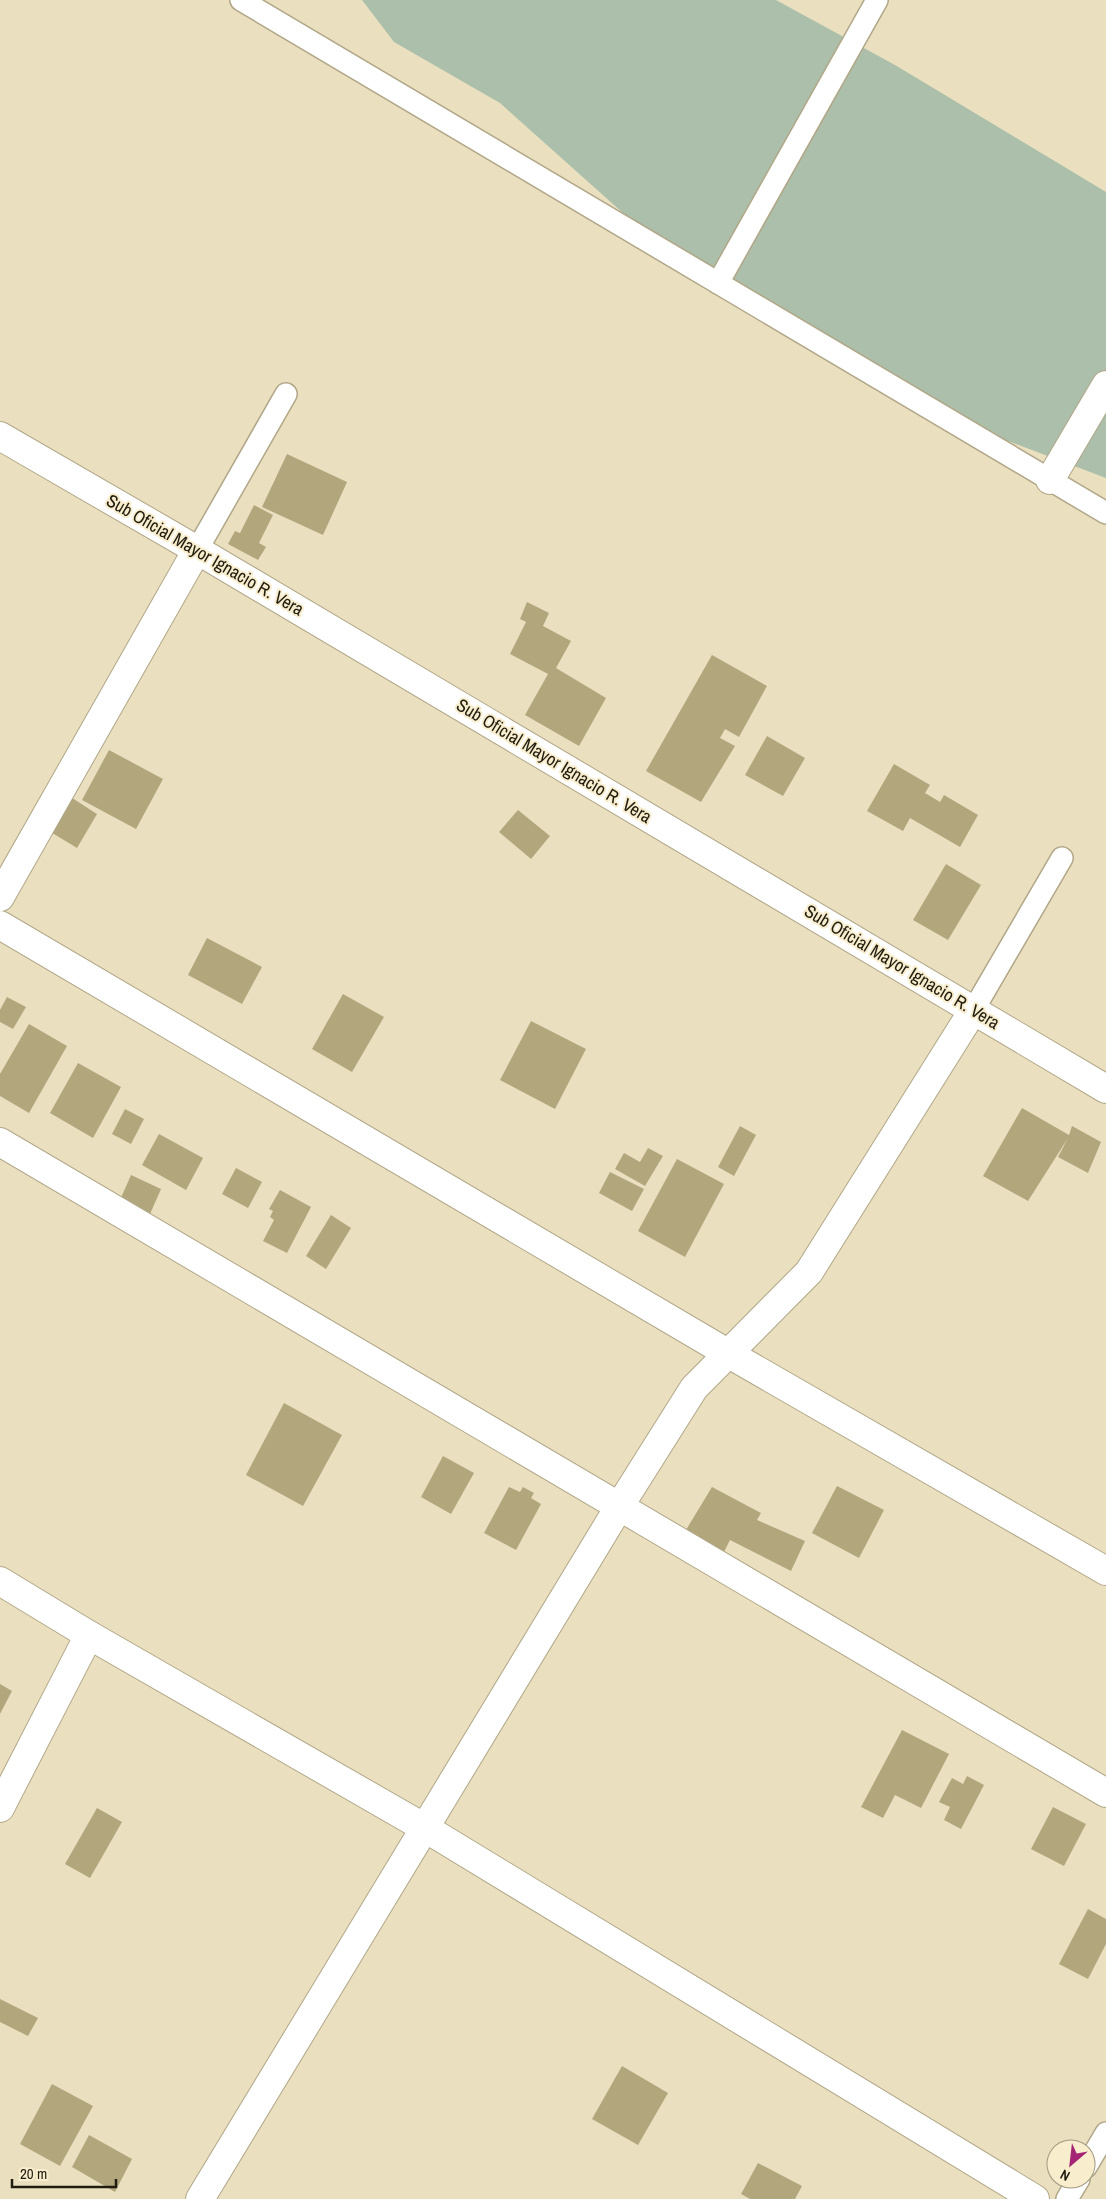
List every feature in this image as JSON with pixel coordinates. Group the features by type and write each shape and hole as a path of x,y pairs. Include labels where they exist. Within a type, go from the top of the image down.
{"street":[{"path":"1050,480 1106,385"},
{"name":"Sub Oficial Mayor Ignacio R. Vera","path":"0,436 197,550 1106,1089"},
{"path":"0,897 197,550"},
{"path":"0,924 729,1354 1106,1571"},
{"path":"200,2199 694,1388 809,1272 974,1010"},
{"path":"0,1142 1106,1793"},
{"path":"0,1581 89,1635 425,1828 1036,2199"},
{"path":"0,1808 89,1635"}],"lane":[{"path":"241,0 1106,513"},
{"path":"718,283 877,0"},
{"path":"197,550 286,394"},
{"path":"974,1010 1062,858"},
{"path":"1096,2150 1106,2133"}],"green space":[{"path":"362,0 776,0 895,65 1106,192 1106,478 958,422 642,230 500,103 394,42"}],"building":[{"path":"287,454 347,482 323,535 262,507"},
{"path":"254,505 273,515 259,543 266,547 258,560 228,544 235,531 240,533"},
{"path":"527,602 549,613 543,626 571,641 556,668 606,698 579,746 525,715 548,674 510,654 526,622 520,619"},
{"path":"712,655 767,686 739,737 725,729 720,738 735,746 701,802 646,771"},
{"path":"767,736 805,758 783,796 745,775"},
{"path":"109,750 163,779 136,829 82,800"},
{"path":"894,764 930,785 925,793 940,802 944,795 978,815 960,847 910,818 903,831 867,811"},
{"path":"69,796 97,814 77,848 49,831"},
{"path":"518,810 550,836 531,859 499,832"},
{"path":"946,864 981,885 948,940 913,920"},
{"path":"207,938 262,967 242,1004 188,975"},
{"path":"343,994 384,1017 352,1072 312,1049"},
{"path":"7,997 26,1007 13,1029 0,1022 0,1010"},
{"path":"531,1021 586,1049 555,1109 500,1080"},
{"path":"29,1024 67,1046 29,1113 0,1096 0,1074"},
{"path":"78,1063 121,1087 93,1138 50,1113"},
{"path":"1022,1108 1069,1135 1072,1126 1101,1142 1088,1173 1058,1157 1068,1138 1028,1201 983,1176"},
{"path":"125,1109 144,1119 131,1144 112,1134"},
{"path":"740,1126 756,1135 734,1176 718,1167"},
{"path":"159,1134 203,1158 186,1190 142,1165"},
{"path":"648,1148 663,1156 645,1186 615,1169 624,1153 640,1162"},
{"path":"677,1159 724,1184 685,1257 638,1231"},
{"path":"236,1168 262,1182 248,1208 222,1194"},
{"path":"610,1172 644,1189 632,1211 599,1193"},
{"path":"131,1175 161,1189 150,1214 120,1200"},
{"path":"280,1190 311,1207 287,1253 263,1241 274,1220 270,1217 273,1211 269,1209"},
{"path":"331,1215 351,1228 326,1269 306,1256"},
{"path":"284,1403 342,1435 303,1506 246,1475"},
{"path":"443,1456 474,1473 451,1514 421,1497"},
{"path":"837,1486 884,1510 859,1558 812,1533"},
{"path":"509,1487 520,1492 523,1487 534,1493 531,1498 541,1504 516,1550 484,1533"},
{"path":"712,1487 761,1513 757,1520 805,1541 791,1571 730,1540 724,1552 686,1530"},
{"path":"0,1684 12,1691 0,1714"},
{"path":"902,1730 949,1754 921,1808 895,1795 883,1818 861,1807"},
{"path":"967,1776 984,1785 961,1829 944,1820 950,1807 939,1802 952,1778 963,1784"},
{"path":"1053,1807 1086,1824 1064,1866 1031,1849"},
{"path":"97,1808 122,1822 90,1878 65,1864"},
{"path":"1088,1909 1106,1919 1106,1944 1088,1979 1059,1964"},
{"path":"0,1999 38,2018 28,2036 0,2022"},
{"path":"622,2066 668,2093 638,2145 592,2119"},
{"path":"52,2084 93,2106 60,2166 20,2144"},
{"path":"89,2135 132,2159 115,2192 72,2167"},
{"path":"758,2163 802,2186 795,2199 750,2199 741,2194"}]}
